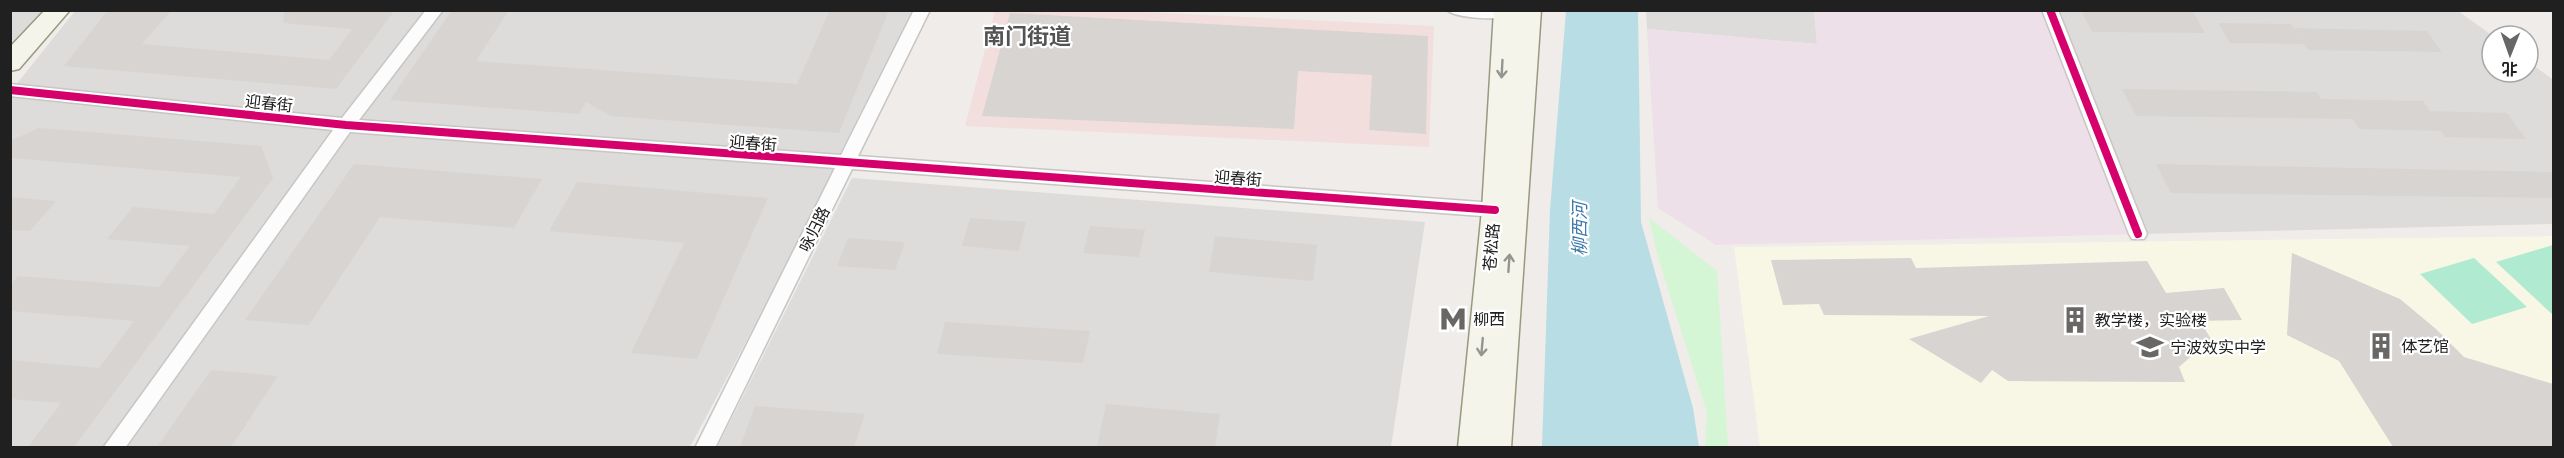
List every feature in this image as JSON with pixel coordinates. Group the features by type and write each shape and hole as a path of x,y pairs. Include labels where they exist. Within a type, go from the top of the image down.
{"main road":[{"path":"10,63 59,10"},
{"name":"苍松路","path":"1473,447 1513,12"},
{"name":"苍松路","path":"1496,447 1513,12"}],"street":[{"path":"113,447 346,125 435,10"},
{"name":"咏归路","path":"705,447 922,10"},
{"path":"1455,10 1513,12"},
{"path":"2050,10 2138,234"},
{"name":"迎春街","path":"10,90 346,125 846,164 1495,210"}],"shaded area":[{"path":"11,11 48,11 11,52"},
{"path":"75,11 912,11 838,157 345,119 107,447 11,448 11,91"},
{"path":"995,11 1121,11 1434,26 1429,147 965,126"},
{"path":"1646,11 1814,11 1817,44 1647,29"},
{"path":"1814,11 2050,11 2138,234 1716,245 1658,208 1647,29 1817,44"},
{"path":"2050,11 2458,11 2480,27 2480,84 2540,84 2540,70 2553,80 2553,224 2138,234"},
{"path":"348,128 840,166 690,447 118,448"},
{"path":"852,178 1425,222 1391,447 717,448"},
{"name":"宁波效实中学","path":"2553,236 2553,447 1760,447 1734,247"}],"green space":[{"path":"1649,218 1717,271 1728,447 1705,447 1707,413 1658,257"},
{"path":"2554,245 2553,315 2496,262"},
{"path":"2474,258 2527,307 2472,324 2420,274"}],"water":[{"name":"柳西河","path":"1566,11 1638,11 1641,222 1693,408 1699,447 1542,447 1550,210"}],"building":[{"path":"108,10 172,10 142,44 329,60 352,29 283,23 284,10 395,10 336,89 64,66"},
{"path":"452,10 509,10 476,61 797,84 830,10 889,10 839,133 611,116 586,102 579,114 390,100"},
{"path":"2081,10 2192,10 2205,33 2092,32"},
{"path":"1010,13 1428,36 1426,134 1369,130 1372,75 1298,71 1294,129 982,116"},
{"path":"2218,23 2291,24 2304,44 2230,43"},
{"path":"2294,28 2427,31 2442,52 2308,50"},
{"path":"2122,89 2317,92 2321,99 2423,101 2430,111 2507,113 2526,139 2445,137 2441,131 2359,129 2353,119 2136,116"},
{"path":"39,128 261,146 273,178 74,447 28,447 61,403 10,399 10,360 99,368 134,321 10,311 10,285 18,276 159,287 190,246 107,239 133,207 214,214 241,177 10,158 10,141"},
{"path":"354,164 542,179 514,228 380,217 309,325 245,320"},
{"path":"2156,164 2553,172 2553,198 2171,193"},
{"path":"577,182 768,198 697,359 631,353 684,243 549,231"},
{"path":"10,197 56,201 30,231 10,230"},
{"path":"970,218 1026,222 1019,251 962,246"},
{"path":"1090,226 1145,230 1139,257 1083,253"},
{"path":"1215,236 1317,245 1313,281 1209,272"},
{"path":"848,238 905,242 895,270 837,266"},
{"name":"体艺馆","path":"2292,253 2400,299 2436,329 2464,357 2553,384 2553,447 2393,447 2339,361 2287,335"},
{"name":"教学楼，实验楼","path":"1911,258 1916,268 2147,261 2166,293 2224,288 2242,320 2200,321 2211,339 2179,367 2185,382 2008,381 1992,370 1981,383 1909,339 1989,316 1824,315 1819,304 1783,305 1771,260"},
{"path":"945,322 1090,331 1083,363 937,354"},
{"path":"211,370 278,376 231,447 157,447"},
{"path":"1106,404 1220,414 1215,447 1097,447"},
{"path":"755,406 865,414 854,447 740,447"}],"cycle path":[{"path":"2050,10 2138,234"},
{"path":"10,90 346,125 1495,210"}],"place":[{"name":"柳西","path":"1453,319"},
{"name":"教学楼，实验楼","path":"2075,320"},
{"name":"体艺馆","path":"2381,346"},
{"name":"宁波效实中学","path":"2150,347"}],"district":[{"name":"南门街道","path":"1027,36"}]}
